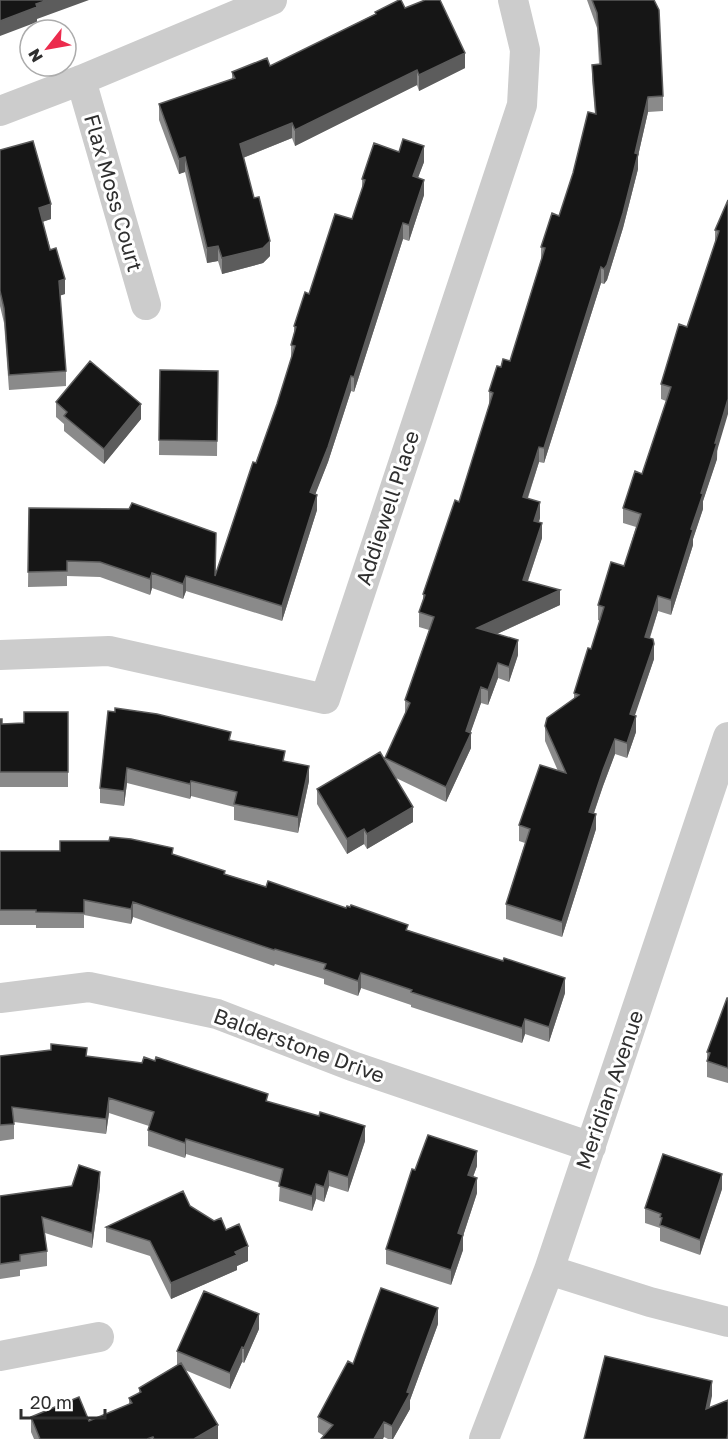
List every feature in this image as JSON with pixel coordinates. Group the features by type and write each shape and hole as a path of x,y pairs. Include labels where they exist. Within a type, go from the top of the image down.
{"street":[{"path":"0,111 81,80 272,0"},
{"name":"Addiewell Place","path":"0,655 109,651 325,699 522,105 525,50 513,0"},
{"name":"Flax Moss Court","path":"81,80 146,305"},
{"name":"Meridian Avenue","path":"484,1439 549,1270 728,737"},
{"name":"Balderstone Drive","path":"0,998 88,987 217,1014 352,1066 591,1147"},
{"path":"549,1270 650,1302 728,1322"},
{"path":"0,1356 99,1337"}],"building":[{"path":"0,0 48,0 36,4 37,7 0,21"},
{"path":"399,0 405,8 425,0 440,0 465,53 419,75 417,70 295,130 292,123 240,144 254,198 259,197 270,241 263,248 222,258 218,246 207,248 185,157 179,159 159,104 235,78 232,72 267,58 270,66 376,14 375,12"},
{"path":"592,0 654,0 659,10 663,96 648,97 635,153 638,154 607,265 604,269 601,267 544,448 539,447 523,497 540,502 534,521 542,523 523,580 560,590 477,628 518,640 509,667 498,663 488,690 481,687 466,731 471,733 446,787 385,758 410,703 405,700 434,617 419,612 425,595 423,594 455,500 459,502 493,393 489,391 497,366 501,367 503,359 510,361 545,248 541,247 552,213 559,216 573,173 588,112 596,114 592,65 601,64 597,13"},
{"path":"403,139 424,146 413,176 424,180 409,225 403,223 354,377 351,376 328,447 310,492 317,495 282,606 186,576 183,584 152,573 150,579 100,562 67,561 67,571 28,572 29,508 129,509 132,503 216,533 215,576 253,462 256,463 277,404 295,346 291,345 296,327 294,326 305,292 309,294 335,214 352,219 374,143 399,152"},
{"path":"33,141 51,204 39,208 50,250 56,248 65,279 59,281 66,371 9,375 4,308 0,291 0,150"},
{"path":"728,200 728,399 701,493 703,494 691,529 693,530 671,600 658,596 645,637 653,639 654,644 630,714 636,716 627,743 615,739 603,770 589,812 596,814 562,922 506,904 530,829 519,825 540,765 566,773 545,726 547,718 579,695 574,693 604,607 598,605 611,562 624,566 641,514 623,508 635,471 642,474 671,387 661,384 679,324 687,327 719,231 715,230"},
{"path":"90,361 141,404 104,449 64,416 67,412 56,402"},
{"path":"160,370 218,371 217,441 159,440"},
{"path":"115,708 157,714 231,732 229,740 285,751 283,761 309,766 298,817 234,804 237,792 191,781 190,784 127,768 124,791 100,788 108,711 115,712"},
{"path":"24,712 68,712 68,772 0,772 0,719 2,719 2,724 24,723"},
{"path":"380,752 413,807 367,834 364,829 347,839 317,789"},
{"path":"110,837 173,848 172,854 225,871 224,874 266,887 268,881 346,908 351,905 408,925 406,930 565,978 549,1027 525,1019 522,1028 411,992 412,990 361,973 358,981 324,969 326,964 274,950 133,902 131,909 84,900 84,913 0,910 0,851 60,851 60,841 109,841"},
{"path":"727,998 728,1068 707,1061 710,1053 707,1052"},
{"path":"51,1044 87,1048 86,1056 142,1063 144,1057 155,1061 156,1057 268,1094 266,1101 319,1116 320,1112 365,1126 348,1177 329,1171 324,1187 316,1184 312,1196 279,1186 283,1169 186,1139 185,1143 148,1130 154,1112 109,1098 106,1119 12,1107 14,1124 0,1125 0,1056 51,1050"},
{"path":"428,1135 477,1151 468,1175 477,1178 458,1233 463,1235 451,1270 386,1249 412,1169 415,1170"},
{"path":"663,1154 722,1174 700,1240 660,1225 661,1214 645,1208"},
{"path":"79,1165 100,1172 92,1233 42,1217 47,1251 20,1255 20,1261 0,1264 0,1196 72,1186"},
{"path":"183,1191 190,1206 214,1221 221,1218 226,1230 239,1224 248,1246 235,1252 237,1255 171,1283 150,1241 106,1227"},
{"path":"381,1288 438,1308 407,1392 410,1393 392,1426 384,1422 374,1439 321,1439 333,1425 318,1417 348,1361 353,1364"},
{"path":"204,1291 259,1314 230,1373 177,1351"},
{"path":"605,1356 712,1381 706,1409 728,1400 727,1439 584,1439"},
{"path":"181,1363 218,1425 194,1439 154,1439 153,1437 147,1439 40,1439 31,1417 79,1397 89,1421 132,1403 129,1398 141,1392 139,1388"}]}
